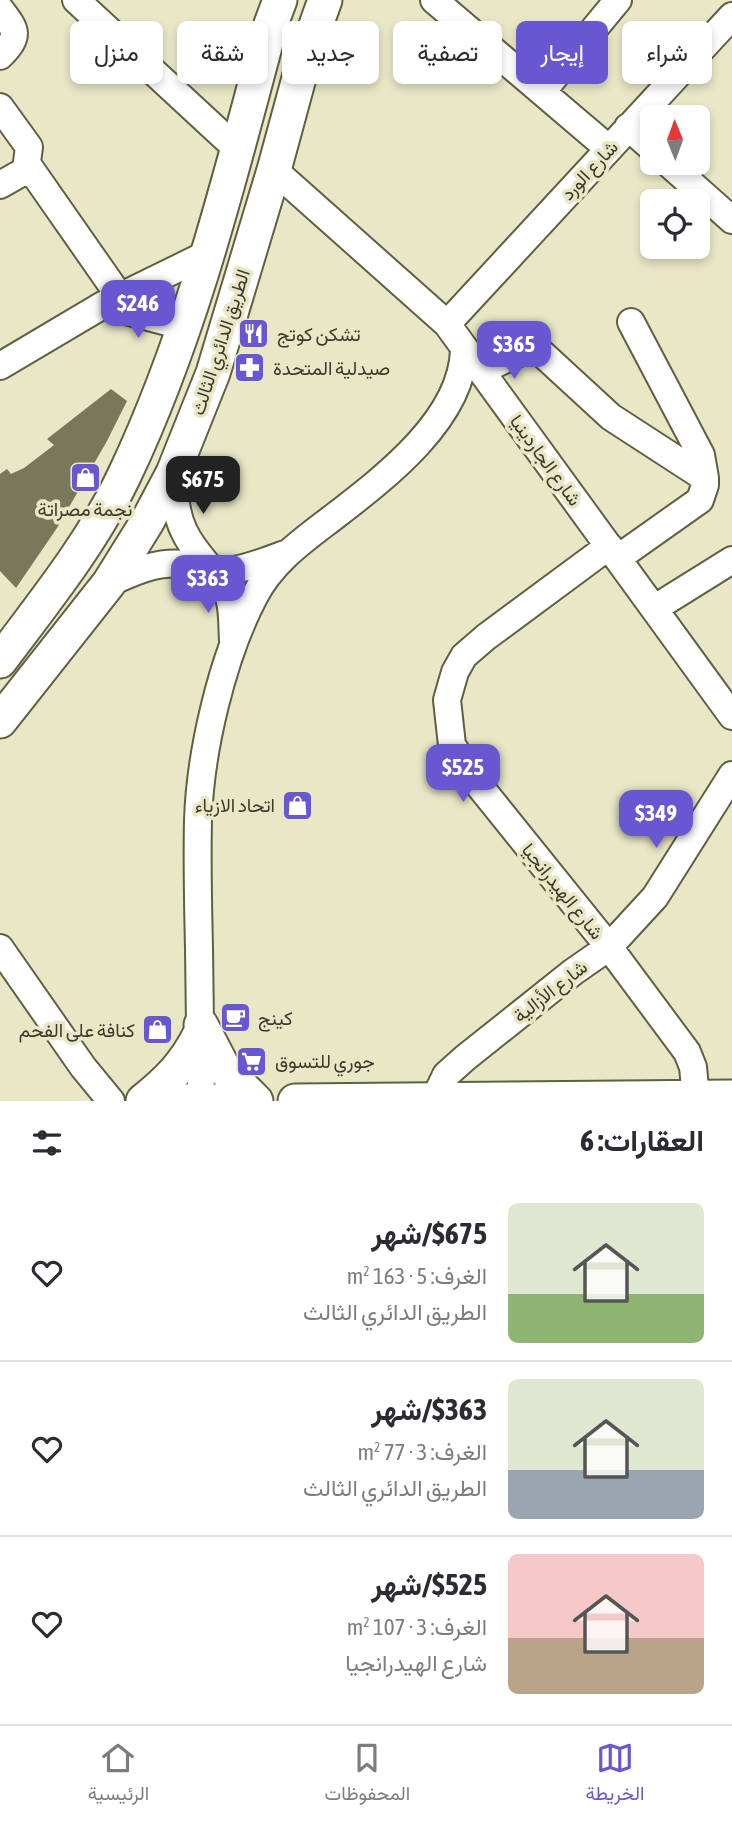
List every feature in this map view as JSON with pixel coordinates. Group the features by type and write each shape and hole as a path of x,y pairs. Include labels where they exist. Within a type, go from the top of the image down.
{"main road":[{"name":"الطريق الدائري الثالث","path":"0,661 71,565 124,477 186,327 271,23 280,0"},
{"name":"الطريق الدائري الثالث","path":"0,721 109,583 147,522 173,473 213,373 305,56 326,0"},
{"path":"143,1101 176,1073 191,1053 200,1029"},
{"path":"200,1029 223,1069 256,1101"},
{"path":"295,1101 732,1097"},
{"path":"183,1101 229,1101"}],"street":[{"path":"76,0 236,148"},
{"path":"434,0 609,149"},
{"path":"542,92 618,0"},
{"path":"0,9 14,29 11,45 0,56"},
{"name":"شارع الورد","path":"447,324 732,16"},
{"path":"0,107 29,147 27,162 30,168 112,301 186,327"},
{"path":"628,127 640,138"},
{"path":"0,185 30,168"},
{"name":"شارع الجاردينيا","path":"274,170 447,324 731,712"},
{"path":"681,175 732,220"},
{"path":"0,366 112,301 206,254"},
{"path":"631,322 701,455 705,478"},
{"path":"481,372 527,349 537,348 611,416 705,478"},
{"path":"201,1101 198,818 204,757 233,648 254,596 265,577 288,553 363,493 434,425 453,396 464,369 464,350"},
{"path":"173,473 182,528 194,550 212,570 230,599 233,648"},
{"name":"شارع الهيدرانجيا","path":"696,1098 693,1067 687,1052 609,947 459,758 452,745 447,700 455,672 464,656 486,636 613,552 700,500 705,478"},
{"path":"109,583 139,569 163,563 232,570 288,553"},
{"path":"654,608 732,560"},
{"name":"شارع الأزالية","path":"434,1100 446,1075 573,972 609,947 655,897 732,775"},
{"path":"0,948 83,1067 111,1101"}],"building":[{"path":"111,389 127,401 57,528 16,588 0,571 0,474 7,469 11,474 24,468 54,445 47,439"}],"place":[{"name":"تشكن كوتج","path":"254,334"},
{"name":"صيدلية المتحدة","path":"250,368"},
{"name":"نجمة مصراتة","path":"85,478"},
{"name":"اتحاد الازياء","path":"298,805"},
{"name":"كينج","path":"235,1018"},
{"name":"كنافة على الفحم","path":"158,1030"},
{"name":"جوري للتسوق","path":"252,1061"}]}
